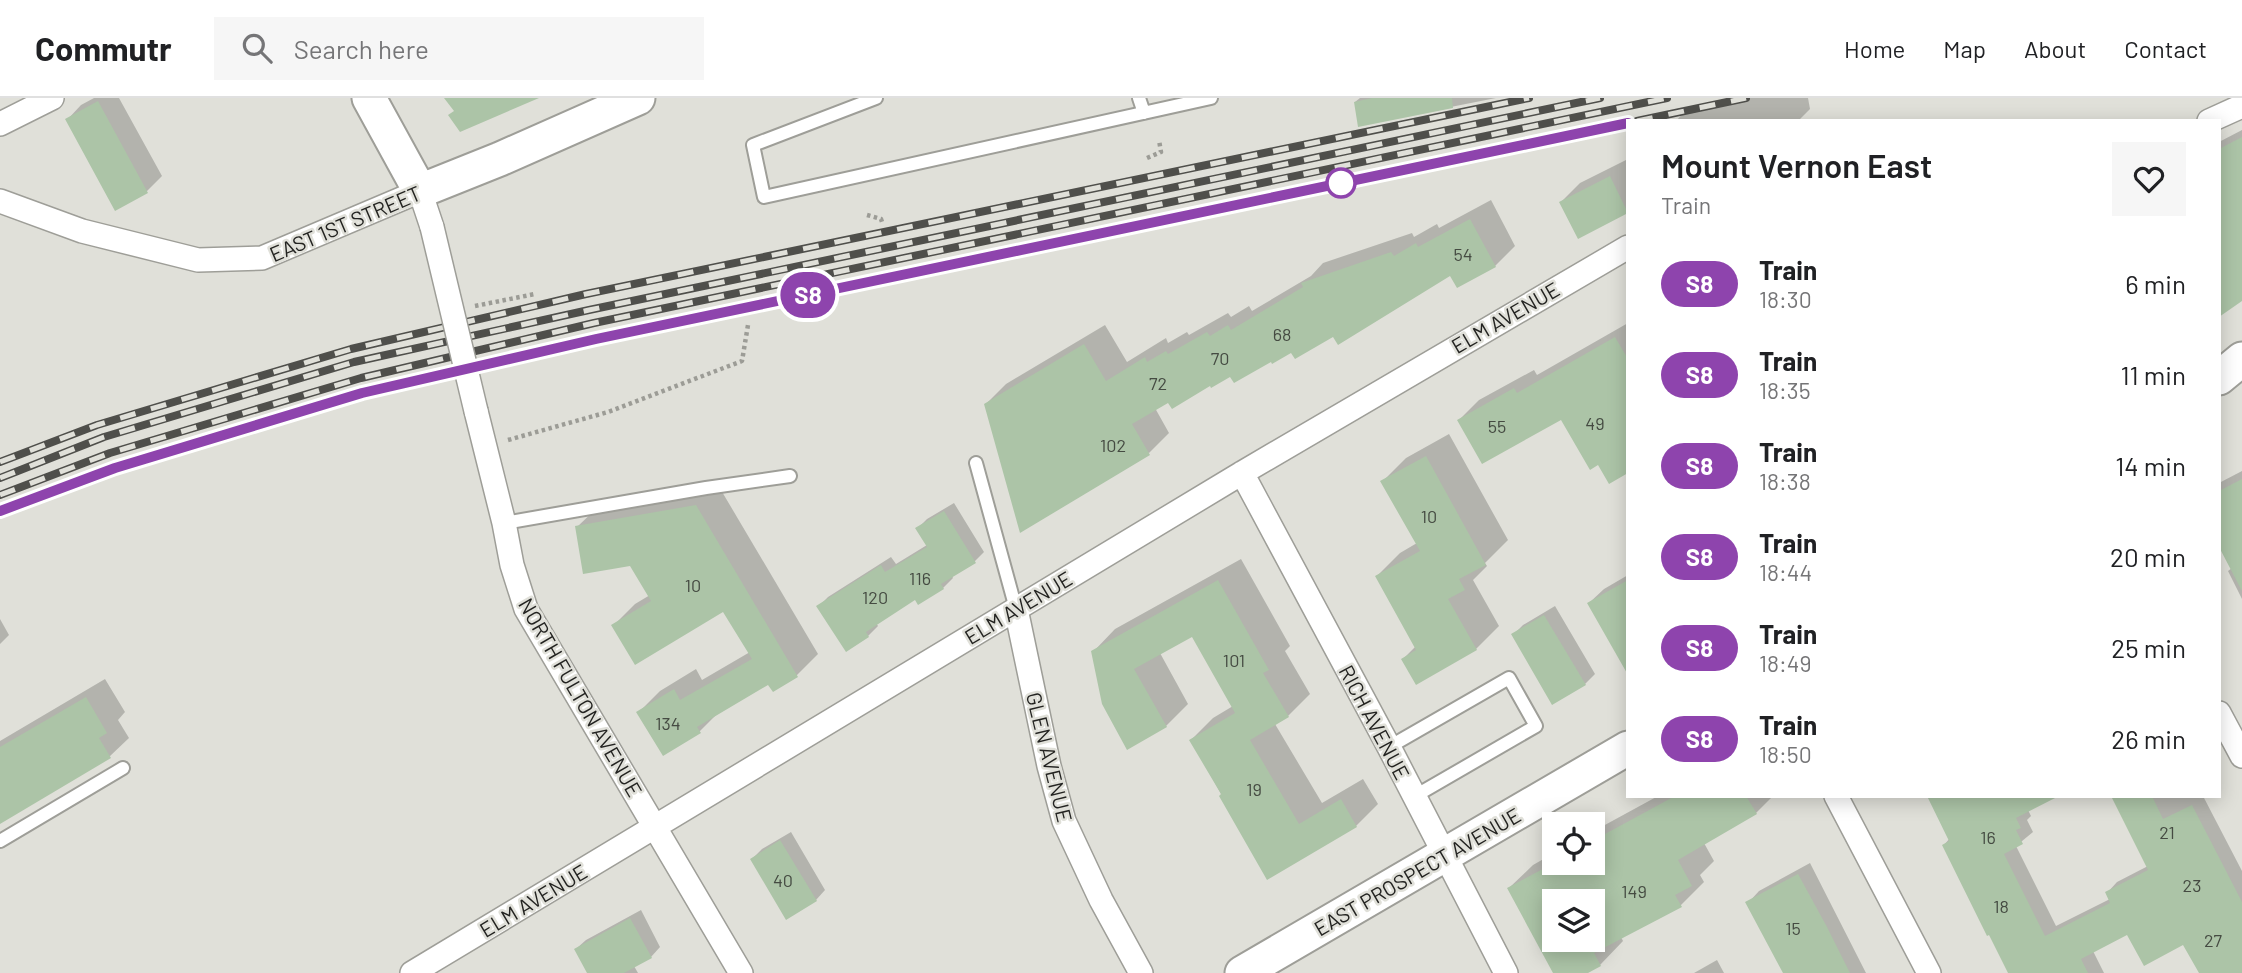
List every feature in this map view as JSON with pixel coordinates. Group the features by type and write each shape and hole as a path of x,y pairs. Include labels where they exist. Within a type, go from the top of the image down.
{"street":[{"path":"0,124 52,98"},
{"path":"369,98 420,191"},
{"name":"EAST 1ST STREET","path":"0,201 82,231 198,260 262,258 638,98"},
{"path":"2213,119 2242,106"},
{"name":"NORTH FULTON AVENUE","path":"420,191 432,227 512,565 526,609 741,973"},
{"name":"ELM AVENUE","path":"412,973 1242,472 1626,248"},
{"path":"2221,376 2242,359"},
{"name":"RICH AVENUE","path":"1242,472 1506,973"},
{"name":"GLEN AVENUE","path":"1016,608 1049,766 1064,821 1101,900 1141,973"},
{"path":"2221,717 2242,756"},
{"name":"EAST PROSPECT AVENUE","path":"1242,973 1626,749"},
{"path":"1837,798 1929,973"}],"lane":[{"path":"876,98 753,145 765,197 1211,98"},
{"path":"1139,98 1144,113"},
{"path":"976,463 1016,608"},
{"path":"504,523 790,476"},
{"path":"1389,747 1509,678 1536,726 1415,796"},
{"path":"0,841 123,768"}],"path":[{"path":"1147,158 1161,152 1159,140"},
{"path":"867,215 881,219 882,222"},
{"path":"480,305 535,294"},
{"path":"513,439 608,412 741,360 748,326"}],"building":[{"path":"444,98 539,98 460,132 448,115 454,111"},
{"path":"1372,98 1452,98 1453,108 1358,127 1354,102"},
{"path":"98,101 148,193 115,211 65,119"},
{"path":"2242,137 2242,301 2221,316 2221,148"},
{"path":"1610,176 1626,214 1578,239 1559,202"},
{"path":"1470,219 1496,267 1457,288 1450,276 1338,345 1333,337 1295,359 1291,353 1234,383 1230,377 1172,409 1168,403 1132,424 1150,455 1020,533 984,404 1084,344 1106,381 1145,357 1147,362 1166,351 1168,354 1207,332 1210,336 1228,325 1231,330 1303,287 1301,283 1391,252 1394,256 1416,243 1418,247"},
{"path":"1615,337 1626,356 1626,474 1609,484 1598,465 1590,470 1561,420 1482,464 1457,420 1514,388 1517,393"},
{"path":"1426,456 1486,565 1459,579 1465,590 1448,599 1477,650 1416,685 1401,659 1416,650 1375,576 1420,551 1380,481"},
{"path":"2242,479 2242,591 2221,551 2221,490"},
{"path":"696,505 798,677 773,692 768,685 697,727 701,733 663,756 636,712 674,689 680,700 752,659 723,612 635,665 611,625 651,601 630,566 583,574 575,526"},
{"path":"944,511 976,563 941,584 944,589 918,605 915,600 866,632 869,637 846,652 816,606 881,565 885,572 927,547 915,528"},
{"path":"1218,580 1269,670 1263,673 1289,717 1250,740 1299,824 1341,799 1357,827 1267,880 1189,740 1235,713 1192,637 1134,669 1167,727 1127,750 1102,704 1091,651"},
{"path":"1626,581 1626,671 1587,603"},
{"path":"1544,615 1586,685 1552,705 1511,634"},
{"path":"86,697 107,733 99,738 111,758 0,824 0,747"},
{"path":"1671,798 1747,798 1757,814 1678,860 1692,886 1675,895 1682,907 1605,947 1605,889 1542,889 1542,952 1596,952 1594,953 1601,966 1588,973 1553,973 1507,888 1542,869 1542,875 1605,875 1605,834"},
{"path":"1928,798 2055,798 2016,818 2021,828 2016,830 2023,844 2004,854 2045,936 2110,903 2105,892 2148,870 2112,798 2153,798 2163,819 2192,805 2242,902 2242,973 2199,973 2183,945 2144,966 2127,935 2081,959 2088,973 2008,973 1942,845 1949,841"},
{"path":"780,840 817,901 786,920 750,859"},
{"path":"1798,874 1850,973 1783,973 1745,902"},
{"path":"630,918 652,958 624,973 587,973 574,949"}],"railway":[{"path":"0,462 97,425 351,349 586,294 1529,98"},
{"path":"0,478 104,437 354,362 589,310 1600,98"},
{"path":"0,495 110,453 361,378 594,323 1667,98"},
{"path":"1646,119 1746,98"},
{"path":"0,511 115,468 362,393 596,339 1626,123"}],"train":[{"name":"S8","path":"0,511 115,468 362,393 596,339 1626,123"}]}
